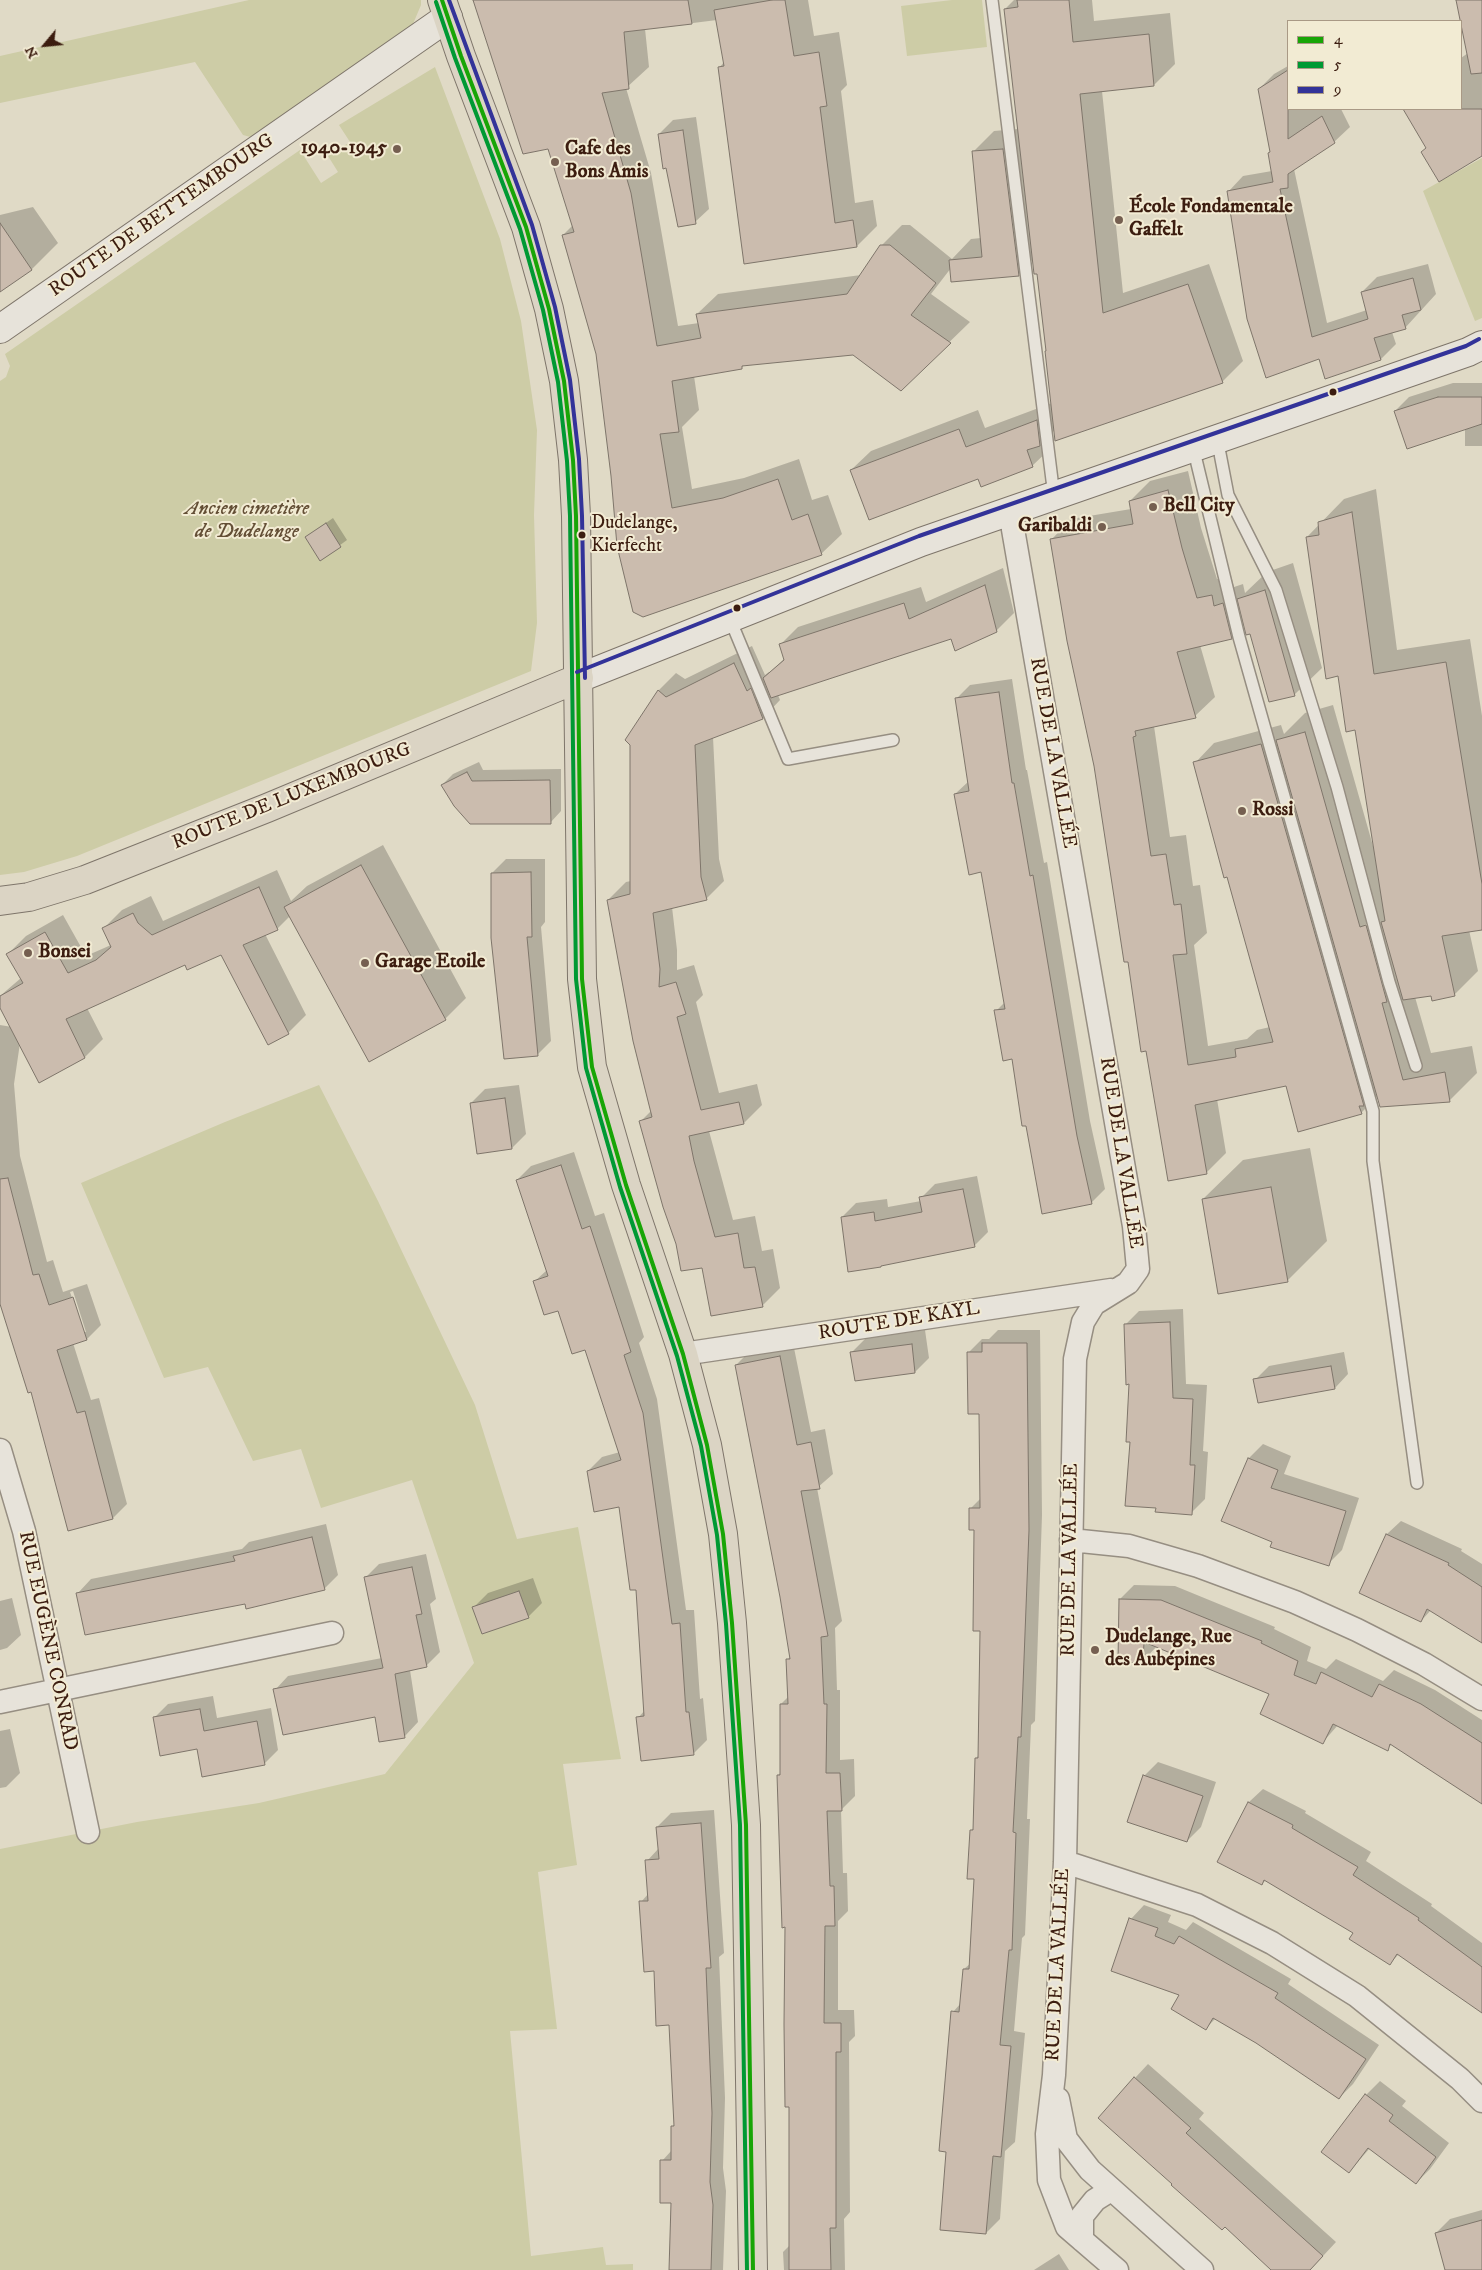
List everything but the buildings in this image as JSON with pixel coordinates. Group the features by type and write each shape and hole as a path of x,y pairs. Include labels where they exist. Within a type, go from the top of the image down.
{"main road":[{"path":"445,9 526,227 549,309 562,372 573,460 579,678 582,978 592,1067 626,1185 683,1354 707,1445 723,1534 732,1623 746,1825 753,2270"},
{"name":"ROUTE DE BETTEMBOURG","path":"0,329 445,9"},
{"path":"579,678 920,542 1482,345"},
{"name":"ROUTE DE LUXEMBOURG","path":"0,901 29,897 85,880 267,808 579,678"}],"street":[{"name":"RUE DE LA VALLÉE","path":"1010,512 1134,1226 1138,1270 1128,1283 1094,1304 1083,1322 1075,1359 1065,1862 1054,2076 1047,2134 1049,2180 1067,2227 1117,2270"},
{"name":"ROUTE DE KAYL","path":"683,1354 1115,1290"},
{"name":"RUE EUGÈNE CONRAD","path":"0,1450 24,1531 88,1832"},
{"path":"1071,1540 1129,1546 1198,1566 1295,1602 1357,1630 1416,1660 1482,1699"},
{"path":"0,1702 58,1692 332,1633"},
{"path":"1065,1862 1197,1905 1272,1943 1356,1996 1460,2079 1482,2101"},
{"name":"RUE DE LA VALLÉE","path":"1054,2076 1066,2139 1090,2170 1202,2270"},
{"path":"1082,2240 1082,2216 1095,2200 1111,2190"}],"lane":[{"path":"992,0 1054,496"},
{"path":"1205,443 1228,495 1276,590 1337,787 1389,982 1416,1066"},
{"path":"1205,443 1239,637 1374,1111 1373,1160 1417,1483"},
{"path":"730,619 788,759 893,740"}],"green space":[{"path":"249,0 421,0 421,5 410,31 269,142 243,135 195,62 0,103 0,56"},
{"path":"952,0 982,0 987,47 907,56 901,6"},
{"name":"Ancien cimetière de Dudelange","path":"435,67 500,239 521,321 537,430 534,515 537,623 531,671 77,856 24,872 0,875 0,381 6,377 10,366 5,354 300,150 321,183 338,172 328,156 350,142 339,125"},
{"path":"1482,158 1482,318 1475,321 1423,191"},
{"path":"319,1085 378,1201 475,1405 517,1539 578,1527 621,1759 563,1764 577,1865 538,1872 557,2029 510,2031 531,2256 603,2247 606,2265 633,2264 633,2270 0,2270 0,1849 137,1822 259,1803 385,1774 474,1663 412,1480 321,1508 301,1449 253,1461 208,1367 164,1378 81,1183 225,1122"}],"transit line":[{"name":"4","path":"442,0 461,56 526,227 549,309 564,381 573,460 576,516 582,979 592,1067 626,1185 683,1354 707,1445 723,1534 732,1623 746,1825 753,2270"},
{"name":"9","path":"449,0 532,225 555,307 570,380 579,459 582,516 585,678"},
{"name":"5","path":"436,2 455,58 520,229 543,310 558,382 567,461 570,516 576,979 586,1068 620,1187 677,1356 701,1446 717,1535 726,1624 740,1825 747,2270"},
{"name":"9","path":"577,672 919,536 1466,346 1479,339"}],"place":[{"name":"1940-1945","path":"397,149"},
{"name":"Cafe des Bons Amis","path":"555,162"},
{"name":"École Fondamentale Gaffelt","path":"1119,220"},
{"name":"Bell City","path":"1153,507"},
{"name":"Garibaldi","path":"1102,527"},
{"name":"Dudelange, Kierfecht","path":"582,535"},
{"name":"Rossi","path":"1242,811"},
{"name":"Bonsei","path":"28,953"},
{"name":"Garage Etoile","path":"365,963"},
{"name":"Dudelange, Rue des Aubépines","path":"1095,1650"}]}
